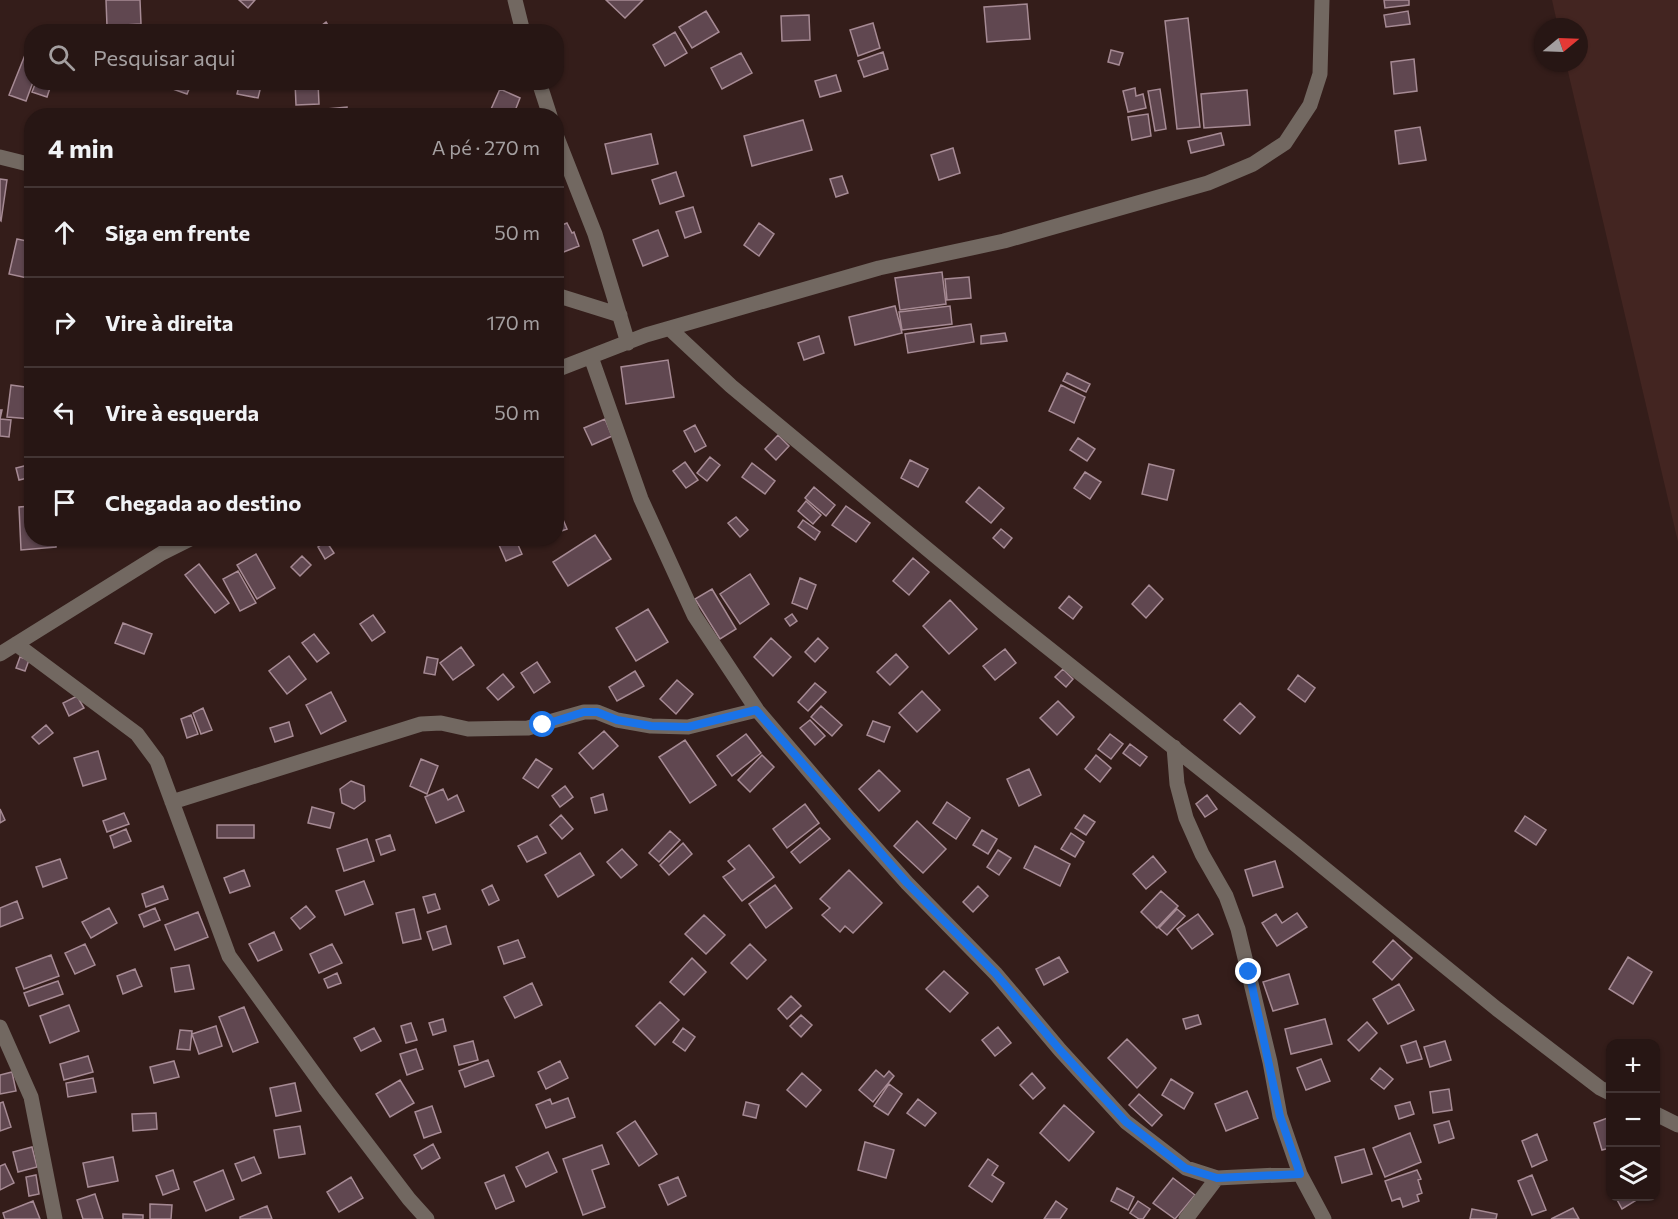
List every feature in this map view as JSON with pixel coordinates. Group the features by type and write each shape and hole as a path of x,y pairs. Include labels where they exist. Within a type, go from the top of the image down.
{"street":[{"path":"515,0 521,24"},
{"path":"564,367 670,329 879,268 1004,241 1174,193 1208,183 1253,164 1285,143 1310,105 1320,74 1322,0"},
{"path":"542,90 547,108"},
{"path":"564,155 595,234 628,343"},
{"path":"0,157 24,163"},
{"path":"564,298 620,315"},
{"path":"670,329 731,386 1003,612 1174,747 1497,1009 1606,1091"},
{"path":"591,357 641,499 694,615 756,710 907,883 996,974 1060,1050 1126,1122 1185,1168 1217,1178 1300,1174"},
{"path":"0,654 177,546"},
{"path":"16,644 137,734 157,761 229,957 326,1090 409,1199 427,1219"},
{"path":"172,802 421,724 441,723 468,729 528,728 584,712 597,712 617,720 651,726 688,727 756,710"},
{"path":"1174,747 1177,784 1186,818 1202,855 1226,896 1238,929 1280,1116 1300,1174 1324,1219"},
{"path":"0,1027 31,1097 55,1219"},
{"path":"1660,1116 1678,1125"},
{"path":"1186,1219 1217,1178"}],"shaded area":[{"path":"1552,0 1678,0 1678,542 1568,72 1588,72 1588,18 1556,18"}],"building":[{"path":"106,0 140,0 141,24 107,24"},
{"path":"239,0 255,0 248,8"},
{"path":"606,0 643,0 625,18"},
{"path":"1384,0 1409,0 1409,5 1385,8"},
{"path":"1027,4 1030,39 987,42 984,7"},
{"path":"706,11 719,32 692,48 679,27"},
{"path":"1408,11 1410,24 1386,27 1384,15"},
{"path":"809,15 810,40 782,41 781,16"},
{"path":"1188,18 1200,127 1177,129 1165,21"},
{"path":"873,23 880,48 858,56 850,30"},
{"path":"675,32 687,53 665,66 653,45"},
{"path":"1111,50 1123,53 1119,65 1108,62"},
{"path":"883,52 888,69 864,77 858,61"},
{"path":"741,53 752,73 722,89 711,68"},
{"path":"24,58 24,90 30,90 26,101 9,95"},
{"path":"1414,59 1417,91 1394,94 1391,62"},
{"path":"836,75 841,91 820,97 815,81"},
{"path":"1135,88 1136,96 1143,94 1146,108 1128,112 1123,91"},
{"path":"1160,89 1166,129 1155,131 1148,91"},
{"path":"33,90 49,90 47,97 32,92"},
{"path":"176,90 189,90 187,94"},
{"path":"238,90 260,90 258,98 237,94"},
{"path":"295,90 318,90 319,104 296,105"},
{"path":"500,90 520,98 516,108 492,108"},
{"path":"1247,90 1250,125 1204,128 1201,94"},
{"path":"1148,114 1151,136 1132,140 1128,117"},
{"path":"803,120 812,150 752,166 744,136"},
{"path":"1420,127 1426,160 1399,164 1395,131"},
{"path":"1221,133 1224,145 1191,153 1188,141"},
{"path":"651,134 658,164 612,174 605,144"},
{"path":"953,148 960,173 939,180 931,155"},
{"path":"676,172 684,196 660,204 652,180"},
{"path":"842,176 848,193 836,197 830,179"},
{"path":"0,179 7,180 1,221 0,220"},
{"path":"693,207 701,232 685,238 676,212"},
{"path":"567,223 572,233 574,232 579,246 564,252 564,224"},
{"path":"759,223 774,234 759,256 744,245"},
{"path":"658,230 668,256 643,266 633,240"},
{"path":"17,239 24,240 24,277 9,274"},
{"path":"942,272 946,304 900,310 895,278"},
{"path":"969,277 971,298 947,300 945,279"},
{"path":"895,306 902,333 855,345 849,317"},
{"path":"950,306 952,324 902,330 899,312"},
{"path":"971,324 974,342 908,353 905,334"},
{"path":"1005,333 1007,341 981,344 981,336"},
{"path":"819,336 824,353 804,360 798,343"},
{"path":"668,360 674,397 626,404 621,367"},
{"path":"1067,373 1090,384 1086,392 1063,381"},
{"path":"11,385 24,387 24,418 7,417"},
{"path":"1061,385 1085,397 1074,423 1049,411"},
{"path":"0,419 11,420 9,437 0,436"},
{"path":"605,419 612,436 592,445 584,428"},
{"path":"695,425 706,446 695,452 684,431"},
{"path":"778,435 789,446 776,460 765,449"},
{"path":"1078,438 1095,449 1087,461 1070,450"},
{"path":"710,457 720,465 707,481 697,473"},
{"path":"910,460 928,469 918,487 901,478"},
{"path":"685,462 698,480 686,488 673,471"},
{"path":"752,463 775,481 765,494 742,477"},
{"path":"1149,464 1174,470 1167,500 1142,494"},
{"path":"24,466 24,479 19,480 16,468"},
{"path":"1085,472 1101,482 1090,499 1074,488"},
{"path":"814,487 835,505 826,516 805,498"},
{"path":"979,487 1004,508 991,523 966,502"},
{"path":"806,501 821,515 813,524 798,511"},
{"path":"846,506 870,523 856,542 832,525"},
{"path":"19,507 24,507 24,546 56,547 21,550"},
{"path":"736,517 748,530 740,537 728,523"},
{"path":"803,520 820,532 815,540 798,527"},
{"path":"1001,529 1012,538 1004,548 993,538"},
{"path":"595,535 611,559 568,586 553,562"},
{"path":"329,546 334,553 325,559 318,547"},
{"path":"499,546 518,546 522,554 506,561"},
{"path":"256,554 275,588 257,599 237,565"},
{"path":"302,556 311,565 300,576 291,567"},
{"path":"913,558 929,572 909,595 893,581"},
{"path":"199,564 229,603 215,613 185,575"},
{"path":"238,571 256,603 240,611 223,579"},
{"path":"750,574 769,604 740,624 720,594"},
{"path":"800,578 816,585 807,609 792,603"},
{"path":"1149,585 1163,599 1146,618 1132,604"},
{"path":"712,589 736,629 720,639 695,599"},
{"path":"1069,596 1082,607 1073,619 1059,608"},
{"path":"950,600 977,629 949,654 923,626"},
{"path":"648,609 668,642 636,661 616,628"},
{"path":"792,614 797,621 790,626 785,619"},
{"path":"373,615 385,632 372,641 360,624"},
{"path":"123,623 152,634 144,654 115,643"},
{"path":"314,634 329,653 317,662 302,643"},
{"path":"771,638 791,657 773,676 754,657"},
{"path":"818,638 828,648 815,662 805,652"},
{"path":"461,647 474,665 453,680 440,663"},
{"path":"1005,649 1016,663 995,680 983,666"},
{"path":"896,654 908,667 890,685 877,672"},
{"path":"289,656 306,679 287,694 269,671"},
{"path":"20,657 29,660 25,671 16,668"},
{"path":"427,657 438,659 435,675 424,673"},
{"path":"537,662 550,682 534,693 521,673"},
{"path":"1063,669 1073,679 1066,687 1055,677"},
{"path":"635,671 644,686 617,701 609,687"},
{"path":"503,674 514,687 498,700 487,688"},
{"path":"1298,675 1315,688 1305,702 1288,689"},
{"path":"677,680 693,694 676,714 660,699"},
{"path":"815,683 826,692 808,711 798,702"},
{"path":"922,691 940,710 917,732 899,713"},
{"path":"331,692 346,721 321,734 306,705"},
{"path":"77,696 84,708 69,716 63,703"},
{"path":"1058,701 1074,717 1057,735 1040,718"},
{"path":"1240,703 1255,717 1240,734 1224,720"},
{"path":"821,706 842,725 832,736 811,717"},
{"path":"203,708 212,730 201,734 193,713"},
{"path":"191,715 198,734 187,738 181,719"},
{"path":"810,720 825,736 815,745 800,728"},
{"path":"873,721 890,727 884,742 867,735"},
{"path":"289,722 293,736 275,742 270,728"},
{"path":"46,725 53,733 39,744 32,737"},
{"path":"604,731 618,746 593,769 579,753"},
{"path":"746,734 761,753 732,776 717,756"},
{"path":"1110,734 1123,744 1111,759 1098,749"},
{"path":"685,740 716,785 690,803 659,757"},
{"path":"1130,744 1147,757 1140,766 1123,753"},
{"path":"98,751 106,779 83,786 74,758"},
{"path":"762,755 774,767 750,792 738,780"},
{"path":"1096,755 1111,768 1100,782 1085,769"},
{"path":"421,759 438,766 427,794 410,786"},
{"path":"536,759 552,769 538,788 523,778"},
{"path":"1029,769 1041,795 1019,806 1007,779"},
{"path":"879,770 900,791 879,811 859,789"},
{"path":"351,781 364,786 365,801 354,809 342,803 340,789"},
{"path":"565,786 573,797 560,807 552,796"},
{"path":"443,789 448,800 457,795 464,811 436,823 425,797"},
{"path":"603,794 607,810 595,813 591,798"},
{"path":"1207,795 1217,809 1205,817 1196,804"},
{"path":"947,802 970,818 956,839 933,823"},
{"path":"805,804 819,823 787,848 773,829"},
{"path":"312,807 334,813 330,828 308,823"},
{"path":"0,809 5,820 0,823"},
{"path":"124,813 129,824 107,832 103,821"},
{"path":"561,815 573,829 562,839 550,825"},
{"path":"1084,815 1095,822 1086,835 1075,828"},
{"path":"1525,816 1546,830 1536,845 1515,831"},
{"path":"917,821 946,849 923,873 894,846"},
{"path":"217,825 254,825 254,838 217,838"},
{"path":"820,828 830,839 800,863 791,852"},
{"path":"126,829 131,841 114,848 110,836"},
{"path":"982,830 997,839 988,854 973,845"},
{"path":"670,831 680,840 659,862 649,853"},
{"path":"1071,833 1084,842 1075,857 1061,849"},
{"path":"390,835 395,850 381,855 376,840"},
{"path":"537,836 546,853 527,862 518,846"},
{"path":"367,839 374,861 344,871 337,849"},
{"path":"683,843 692,854 669,875 660,865"},
{"path":"749,845 774,877 742,901 723,877 735,869 728,861"},
{"path":"1035,846 1070,864 1060,886 1024,868"},
{"path":"622,849 637,865 621,878 607,862"},
{"path":"998,850 1011,858 999,875 987,867"},
{"path":"580,853 594,875 558,897 545,875"},
{"path":"1153,856 1166,872 1146,889 1133,874"},
{"path":"60,859 67,878 43,887 36,867"},
{"path":"1275,861 1283,887 1253,896 1245,870"},
{"path":"244,870 250,886 230,893 224,878"},
{"path":"849,870 882,903 853,933 845,926 840,932 822,915 830,908 820,899"},
{"path":"364,881 373,904 345,915 336,891"},
{"path":"492,885 499,900 489,905 482,890"},
{"path":"775,885 792,908 766,928 749,904"},
{"path":"163,886 168,899 146,907 142,894"},
{"path":"978,886 988,896 973,912 963,902"},
{"path":"1161,891 1178,906 1157,928 1141,912"},
{"path":"435,894 440,909 428,913 423,897"},
{"path":"17,901 23,918 0,927 0,908"},
{"path":"306,906 315,917 300,929 291,918"},
{"path":"109,908 117,923 91,938 82,922"},
{"path":"155,908 160,920 144,927 139,915"},
{"path":"414,909 421,939 403,943 396,913"},
{"path":"1177,909 1185,916 1167,935 1159,928"},
{"path":"198,912 208,937 175,950 165,925"},
{"path":"1297,913 1307,927 1277,946 1262,923 1276,914 1282,923"},
{"path":"1198,914 1213,934 1192,949 1177,929"},
{"path":"704,915 725,935 706,954 685,934"},
{"path":"446,926 451,944 433,950 427,932"},
{"path":"274,932 282,950 258,961 249,944"},
{"path":"518,940 525,957 504,964 498,947"},
{"path":"1393,940 1412,958 1392,980 1373,962"},
{"path":"85,944 95,965 75,974 65,953"},
{"path":"332,944 342,963 319,973 310,954"},
{"path":"750,944 766,960 747,979 731,963"},
{"path":"51,955 59,976 24,989 16,968"},
{"path":"1059,957 1068,972 1044,985 1036,969"},
{"path":"1628,957 1652,972 1633,1004 1609,989"},
{"path":"692,958 706,972 684,995 670,982"},
{"path":"189,965 194,989 175,992 171,968"},
{"path":"135,969 142,986 123,994 117,976"},
{"path":"944,971 968,993 950,1012 926,989"},
{"path":"337,973 341,983 328,988 324,979"},
{"path":"1289,974 1298,1004 1273,1011 1263,982"},
{"path":"58,981 63,994 29,1006 24,993"},
{"path":"532,983 542,1005 515,1018 504,997"},
{"path":"1399,984 1414,1010 1388,1024 1373,999"},
{"path":"791,996 801,1006 787,1019 778,1009"},
{"path":"660,1002 679,1020 655,1045 636,1026"},
{"path":"69,1005 79,1031 50,1043 40,1016"},
{"path":"244,1007 258,1042 233,1052 219,1017"},
{"path":"801,1015 812,1025 801,1037 790,1026"},
{"path":"1198,1015 1201,1024 1186,1029 1183,1019"},
{"path":"443,1019 446,1031 433,1035 429,1023"},
{"path":"1325,1019 1332,1044 1291,1054 1285,1029"},
{"path":"1367,1022 1377,1033 1359,1051 1348,1040"},
{"path":"411,1023 417,1040 406,1043 401,1026"},
{"path":"216,1026 222,1046 199,1054 192,1034"},
{"path":"998,1027 1011,1043 995,1056 982,1040"},
{"path":"374,1028 381,1041 361,1051 354,1038"},
{"path":"683,1028 695,1037 685,1051 673,1042"},
{"path":"180,1030 192,1031 190,1050 177,1049"},
{"path":"1127,1039 1156,1068 1137,1088 1108,1058"},
{"path":"473,1041 478,1060 459,1065 454,1046"},
{"path":"1416,1041 1422,1059 1407,1063 1401,1046"},
{"path":"1445,1041 1451,1060 1430,1067 1424,1047"},
{"path":"416,1049 423,1069 407,1075 400,1054"},
{"path":"88,1056 93,1072 64,1080 60,1064"},
{"path":"1321,1059 1330,1081 1306,1090 1297,1068"},
{"path":"488,1060 494,1076 465,1087 459,1071"},
{"path":"174,1061 179,1077 154,1083 150,1067"},
{"path":"560,1061 568,1078 546,1089 538,1072"},
{"path":"1380,1068 1393,1079 1384,1089 1371,1079"},
{"path":"876,1070 884,1077 889,1071 894,1076 873,1102 859,1090"},
{"path":"12,1072 16,1091 0,1094 0,1075"},
{"path":"802,1073 821,1090 806,1107 787,1090"},
{"path":"1032,1073 1045,1088 1033,1099 1020,1085"},
{"path":"93,1078 96,1092 68,1097 66,1083"},
{"path":"1171,1079 1193,1093 1184,1109 1162,1095"},
{"path":"400,1080 414,1103 390,1117 376,1094"},
{"path":"295,1083 301,1111 276,1116 270,1088"},
{"path":"889,1084 902,1094 888,1115 874,1106"},
{"path":"1449,1089 1452,1110 1433,1113 1430,1092"},
{"path":"1247,1091 1258,1118 1226,1131 1215,1104"},
{"path":"1139,1094 1162,1115 1152,1126 1129,1105"},
{"path":"568,1098 575,1117 546,1128 536,1105 550,1099 552,1104"},
{"path":"918,1099 936,1113 925,1126 907,1113"},
{"path":"3,1102 11,1127 0,1131 0,1103"},
{"path":"746,1102 759,1105 756,1118 743,1115"},
{"path":"1410,1102 1414,1114 1399,1119 1395,1106"},
{"path":"1064,1105 1094,1132 1069,1161 1040,1133"},
{"path":"432,1106 441,1132 424,1138 415,1112"},
{"path":"156,1113 157,1129 133,1131 132,1114"},
{"path":"1606,1118 1606,1149 1602,1150 1594,1123"},
{"path":"635,1121 657,1154 639,1166 617,1133"},
{"path":"1449,1121 1454,1138 1439,1143 1434,1125"},
{"path":"300,1126 305,1154 279,1158 274,1130"},
{"path":"1410,1133 1421,1162 1385,1177 1373,1148"},
{"path":"1537,1134 1547,1160 1532,1167 1522,1141"},
{"path":"865,1142 894,1150 886,1178 858,1170"},
{"path":"433,1144 440,1158 422,1169 414,1155"},
{"path":"602,1145 609,1164 592,1170 605,1207 583,1215 563,1159"},
{"path":"32,1147 37,1167 18,1172 13,1152"},
{"path":"1364,1149 1372,1174 1342,1183 1335,1157"},
{"path":"548,1152 557,1172 526,1187 516,1167"},
{"path":"113,1157 118,1181 88,1187 83,1163"},
{"path":"254,1157 261,1173 242,1181 235,1164"},
{"path":"988,1159 998,1166 992,1175 1004,1183 992,1202 969,1186"},
{"path":"5,1164 14,1183 0,1190 0,1166"},
{"path":"173,1170 179,1189 163,1195 156,1176"},
{"path":"223,1170 234,1199 206,1211 194,1182"},
{"path":"1417,1170 1421,1179 1418,1180 1422,1193 1417,1195 1419,1201 1403,1207 1400,1198 1392,1201 1385,1181"},
{"path":"36,1175 39,1194 29,1196 26,1177"},
{"path":"504,1175 514,1201 496,1209 485,1183"},
{"path":"1532,1175 1546,1210 1532,1215 1518,1181"},
{"path":"351,1177 363,1198 339,1212 327,1192"},
{"path":"678,1177 686,1196 668,1205 659,1185"},
{"path":"1173,1178 1195,1195 1175,1219 1153,1203"},
{"path":"1117,1188 1134,1197 1128,1210 1111,1201"},
{"path":"95,1194 103,1219 83,1219 77,1200"},
{"path":"33,1201 40,1219 5,1219 3,1213"},
{"path":"1056,1201 1067,1209 1060,1219 1044,1219"},
{"path":"1138,1201 1150,1209 1143,1219 1130,1213"},
{"path":"1618,1201 1635,1201 1622,1209"},
{"path":"150,1204 172,1205 171,1219 150,1219"},
{"path":"267,1206 272,1219 240,1219 240,1217"},
{"path":"1573,1208 1579,1219 1551,1219"},
{"path":"1472,1209 1497,1214 1496,1219 1470,1219"},
{"path":"123,1214 143,1215 143,1219 123,1219"}],"route":[{"path":"543,725 584,712 597,712 617,720 651,726 688,727 756,710 907,883 996,974 1060,1050 1126,1122 1185,1168 1217,1178 1300,1174 1280,1116 1249,972"}]}
